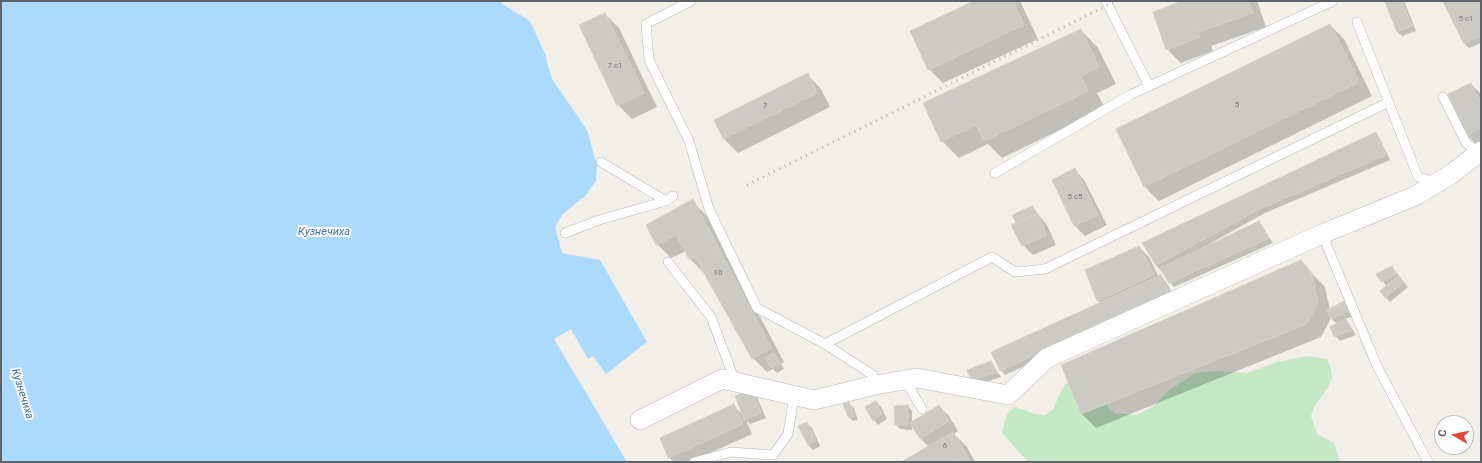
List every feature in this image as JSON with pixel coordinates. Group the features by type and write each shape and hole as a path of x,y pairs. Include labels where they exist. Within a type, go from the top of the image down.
{"street":[{"path":"640,420 722,379 814,400 875,385 917,378 1008,395 1047,358 1322,234 1415,196 1450,175 1480,152"}],"lane":[{"path":"690,1 646,24 649,60 689,141 709,209 757,308 825,344 873,375 875,385"},
{"path":"1106,1 1149,86"},
{"path":"995,173 1130,95 1333,1"},
{"path":"1357,22 1418,177 1437,183"},
{"path":"1443,97 1466,143 1480,152"},
{"path":"825,344 992,257 1016,272 1045,269 1389,102"},
{"path":"565,233 599,220 669,199 601,162"},
{"path":"1322,234 1377,366 1428,462"},
{"path":"668,262 711,317 735,381"},
{"path":"905,380 922,409"},
{"path":"694,462 731,452 773,455 788,434 794,396"}],"green space":[{"path":"1308,356 1327,359 1331,368 1332,377 1329,386 1314,407 1311,416 1317,434 1334,443 1340,462 1028,462 1002,433 1007,414 1014,407 1034,414 1045,415 1053,410 1066,383 1075,378 1103,398 1108,407 1115,413 1136,415 1154,406 1168,391 1195,373 1216,371 1247,373 1277,362"}],"water":[{"name":"Кузнечиха","path":"1,1 502,1 501,3 530,21 545,54 552,79 587,130 597,166 596,181 586,195 562,215 555,227 562,253 600,260 647,342 606,374 593,356 588,359 571,329 554,339 627,462 1,462"}],"building":[{"path":"974,1 1013,1 1024,25 928,70 910,31"},
{"path":"1182,1 1248,1 1253,13 1198,32 1200,37 1166,50 1153,12"},
{"path":"1402,1 1412,26 1397,32 1385,2"},
{"path":"1481,1 1481,36 1464,44 1443,2"},
{"path":"605,13 644,93 617,106 579,25"},
{"path":"1330,24 1359,82 1144,187 1116,129"},
{"path":"1081,29 1099,67 1081,76 1088,91 984,141 976,125 941,142 923,103"},
{"path":"808,73 817,93 723,139 714,120"},
{"path":"1471,83 1481,103 1481,128 1466,136 1448,94"},
{"path":"1376,132 1386,155 1260,209 1156,265 1142,243"},
{"path":"1075,168 1098,215 1074,226 1052,180"},
{"path":"693,199 771,348 752,359 695,257 689,259 676,235 656,245 646,225"},
{"path":"1032,206 1038,214 1016,223 1012,215"},
{"path":"1038,214 1047,235 1022,246 1011,225"},
{"path":"1259,221 1269,238 1169,283 1160,268"},
{"path":"1139,246 1154,275 1097,301 1085,270"},
{"path":"1301,260 1311,272 1318,302 1307,324 1081,414 1061,365"},
{"path":"1392,266 1396,274 1381,282 1376,274"},
{"path":"1161,275 1170,293 1000,371 991,352"},
{"path":"1398,276 1404,282 1385,298 1380,291"},
{"path":"1344,301 1348,311 1331,319 1327,310"},
{"path":"1346,319 1352,330 1334,337 1330,327"},
{"path":"774,353 780,364 771,368 765,358"},
{"path":"991,361 997,372 971,380 967,370"},
{"path":"752,389 761,413 744,420 735,396"},
{"path":"876,401 882,414 873,421 865,407"},
{"path":"849,402 854,416 848,417 843,404"},
{"path":"734,404 743,424 668,458 660,438"},
{"path":"908,405 908,425 895,425 894,406"},
{"path":"939,405 949,421 920,439 910,423"},
{"path":"807,422 816,441 808,445 798,426"},
{"path":"953,432 970,461 901,462"}],"railway":[{"path":"747,185 1116,1"}]}
